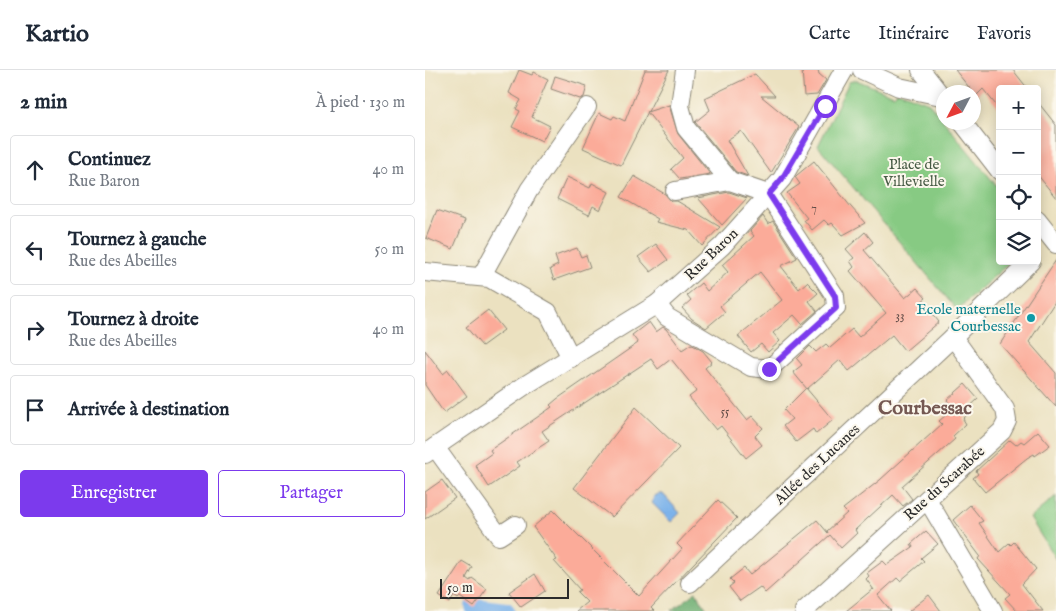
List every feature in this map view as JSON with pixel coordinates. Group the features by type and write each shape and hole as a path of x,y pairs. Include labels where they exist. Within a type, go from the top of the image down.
{"street":[{"path":"685,70 680,106 686,128 730,181"},
{"name":"Rue Baron","path":"430,451 524,386 657,304 722,246 782,179 844,70"},
{"path":"862,70 899,87 936,95"},
{"path":"921,70 936,88"},
{"path":"481,277 529,190 587,108"},
{"path":"968,130 996,166"},
{"path":"657,304 667,317 751,367 769,369 836,308 835,296 769,194 730,181 675,191"},
{"path":"1041,225 1054,242 1041,252"},
{"name":"Allée des Lucanes","path":"690,584 1027,265"},
{"path":"425,272 489,278 548,312 571,358"},
{"name":"Rue du Scarabée","path":"804,611 1002,431 1007,421 1005,409 953,337"},
{"path":"430,451 499,536 516,524"},
{"path":"927,499 993,611"}],"green space":[{"name":"Place de Villevielle","path":"856,80 894,95 898,91 929,103 936,112 936,130 951,130 996,185 996,265 1007,265 957,310 818,146 849,82"},
{"path":"1056,496 1056,560 1030,518"},
{"path":"696,592 708,611 671,611"}],"water":[{"path":"663,494 680,513 671,522 652,503 654,496"}],"building":[{"path":"519,70 532,75 534,72 548,79 532,117 550,126 542,141 512,127 520,111 516,109 521,100 509,93"},
{"path":"645,70 669,70 621,165 583,148 599,113 612,119 614,116 625,121"},
{"path":"802,70 818,70 819,74 826,80 817,95 804,96"},
{"path":"955,70 1013,70 1025,85 996,85 996,105 983,89 981,91 981,85 967,85"},
{"path":"755,74 775,96 761,96 799,127 771,173 741,131 727,140 748,176 736,172 695,122 710,110 705,98"},
{"path":"555,76 587,86 584,97 580,99 551,89"},
{"path":"669,105 678,134 710,174 680,179 671,169 683,158 647,112"},
{"path":"1041,106 1056,125 1056,198 1041,179"},
{"path":"814,161 865,223 843,235 832,223 829,225 824,220 812,230 804,220 807,218 787,193 800,184 795,177"},
{"path":"634,176 665,194 671,201 677,201 720,227 702,246 688,230 656,222 658,219 621,197"},
{"path":"567,177 590,188 592,183 609,192 600,210 593,206 589,215 557,199"},
{"path":"729,192 747,198 722,225 698,198"},
{"path":"437,210 465,220 453,249 426,238"},
{"path":"763,216 768,224 773,221 797,258 781,266 799,289 807,282 818,293 809,301 817,311 802,324 794,315 773,333 780,341 768,352 761,344 751,352 738,336 782,300 760,272 720,306 725,312 706,328 692,319 682,308 691,300 687,295 701,283 707,291 728,272 722,265 754,236 750,231"},
{"path":"865,232 873,242 864,250 905,298 917,288 926,298 922,301 939,322 905,351 892,335 849,371 840,360 807,389 793,372 802,365 797,359 810,346 816,352 826,344 830,348 852,329 859,337 886,313 850,271 854,267 850,261 854,258 846,249"},
{"path":"656,244 668,260 651,272 638,257"},
{"path":"577,248 581,257 586,255 590,267 554,280 550,269 558,265 555,256"},
{"name":"Ecole maternelle Courbessac","path":"1056,260 1056,300 1029,342 1056,373 1056,407 1000,344"},
{"path":"488,310 504,330 482,346 466,327"},
{"path":"649,322 656,332 663,327 666,329 682,350 691,344 703,351 712,362 705,368 747,420 752,416 763,428 755,436 762,445 746,458 721,426 716,430 689,397 697,391 671,359 658,369 651,359 542,431 549,441 517,462 520,466 489,487 475,465 492,453 490,450 552,407 550,405 557,399 638,343 632,335"},
{"path":"425,350 443,374 448,370 467,396 444,413 425,385"},
{"path":"965,384 978,399 964,412 967,415 963,419 966,424 953,436 955,439 902,486 912,499 903,506 893,495 855,530 857,533 841,548 830,535 765,593 760,587 740,601 729,587 734,583 730,579 744,568 750,575 817,520 828,533 827,531 847,513 843,509 880,480 942,424 939,421 953,409 947,400"},
{"path":"806,388 833,420 816,434 813,429 796,442 783,426 792,419 784,410"},
{"path":"636,407 679,448 612,517 574,488"},
{"path":"1038,431 1050,445 1035,456 1034,454 1027,458 985,492 973,478 978,474 976,471 1010,440 1016,445 1021,441 1024,443"},
{"path":"442,480 455,498 425,519 425,492"},
{"path":"718,500 737,518 651,608 654,611 576,611 587,602 577,592 580,590 554,561 557,560 533,527 553,510 639,596 682,549 677,544"},
{"path":"970,505 983,521 979,523 999,552 1009,543 1011,545 1014,542 1036,569 1022,584 1043,611 1017,611 1005,598 1010,594 978,559 980,556 953,520"},
{"path":"926,531 938,544 921,558 924,561 900,581 897,578 878,595 891,611 846,611 874,590 866,579 869,576 867,573 883,561 887,565 913,547 911,544"},
{"path":"462,561 472,567 466,578 470,581 472,578 487,589 474,607 460,597 458,599 454,596 450,603 439,596"},
{"path":"535,574 545,591 521,607 509,592"},
{"path":"929,595 941,611 909,611"}],"waterway":[{"path":"474,607 506,611"}],"place":[{"name":"Ecole maternelle Courbessac","path":"1031,318"}],"district":[{"name":"Courbessac","path":"925,407"}],"route":[{"path":"769,369 836,308 835,296 769,194 782,179 825,106"}]}
